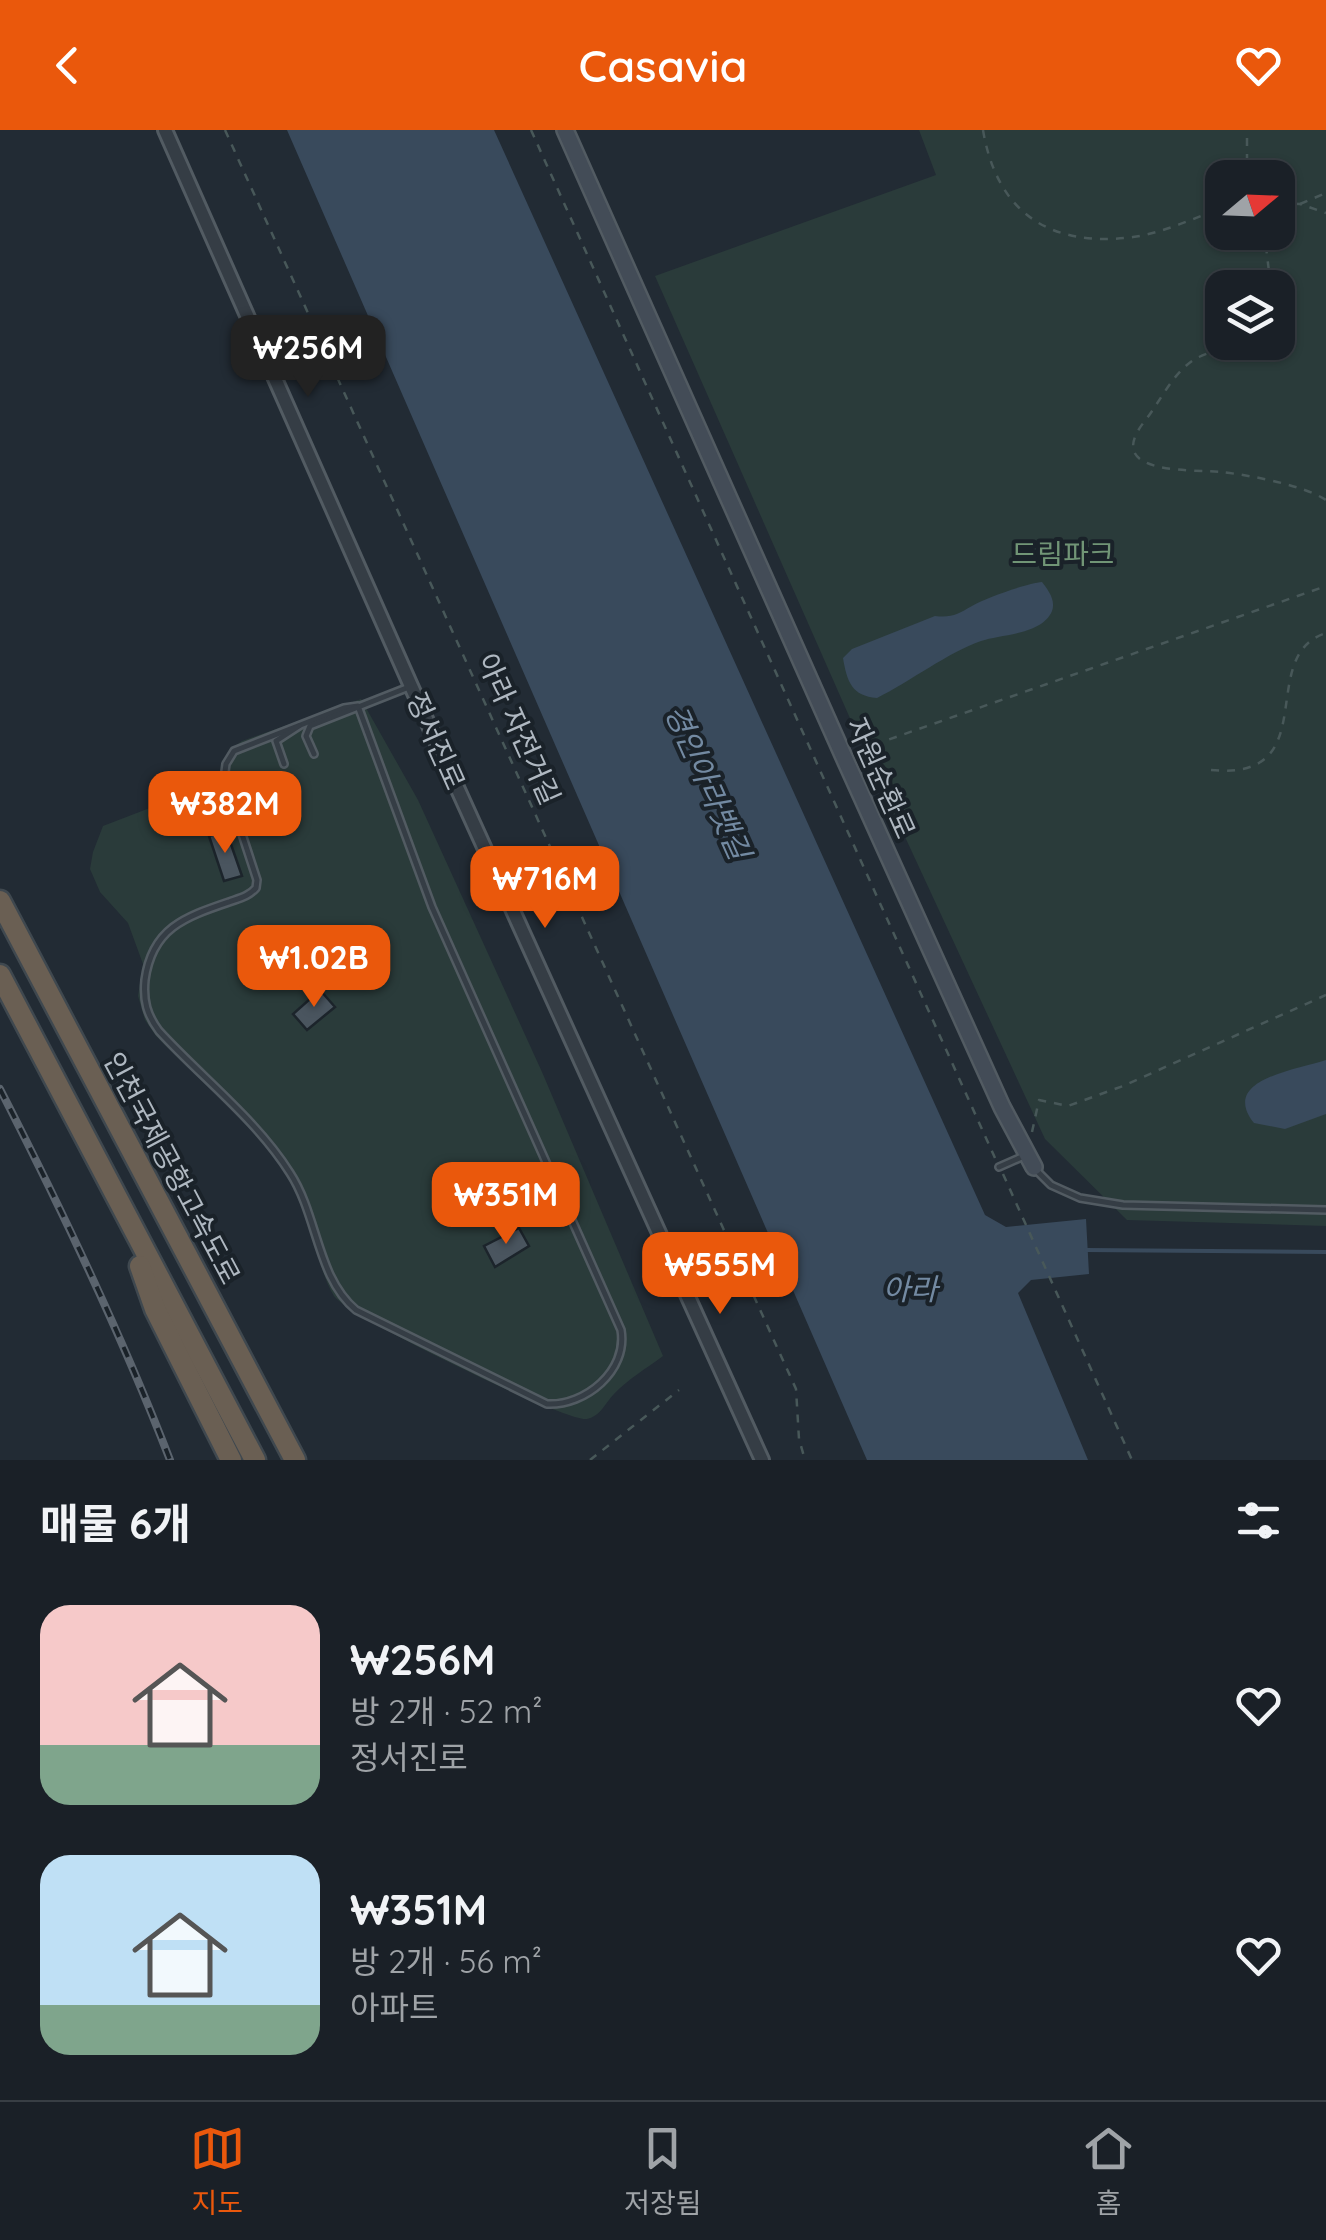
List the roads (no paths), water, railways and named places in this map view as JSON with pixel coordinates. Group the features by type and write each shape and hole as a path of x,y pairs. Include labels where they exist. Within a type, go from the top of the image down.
{"highway":[{"name":"인천국제공항고속도로","path":"0,901 295,1460"},
{"path":"0,975 255,1460"},
{"path":"116,1198 156,1310 231,1460"}],"main road":[{"name":"자원순환로","path":"565,130 843,756 1030,1161"}],"street":[{"name":"정서진로","path":"165,130 762,1460"}],"lane":[{"path":"306,736 310,726 412,686"},
{"path":"358,706 432,907 621,1330 620,1354 607,1376 573,1401 547,1404 356,1310 340,1296 310,1212 292,1175 262,1136 150,1019 144,993 150,958 157,944 188,916 247,896 256,888 257,880 226,788 226,764 234,751 358,706"},
{"path":"296,726 306,736 314,754"},
{"path":"284,764 276,742 296,726"},
{"path":"1000,1167 1030,1161 1051,1185 1080,1198 1123,1205 1326,1210"}],"water":[{"name":"아라","path":"287,130 494,130 985,1215 1006,1227 1086,1219 1089,1274 1031,1280 1018,1293 1088,1460 867,1460"},
{"path":"1042,582 1051,595 1053,607 1040,625 969,646 877,698 856,691 849,681 843,658 852,649 935,616 955,615 996,595"},
{"path":"1326,1060 1326,1114 1285,1129 1254,1123 1246,1108 1246,1096 1254,1086 1281,1073"}],"waterway":[{"path":"1086,1250 1326,1252"}],"railway":[{"path":"0,1089 90,1272 170,1460"}],"park label":[{"name":"드림파크","path":"1063,554"}],"water label":[{"name":"경인아라뱃길","path":"707,782"}]}
